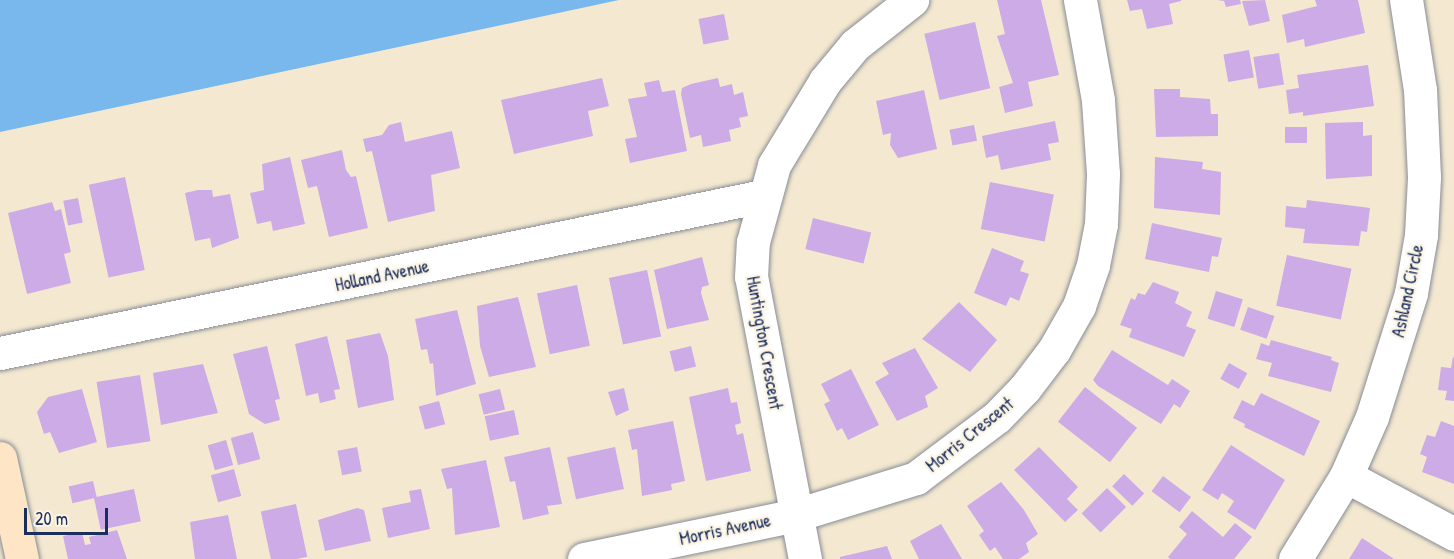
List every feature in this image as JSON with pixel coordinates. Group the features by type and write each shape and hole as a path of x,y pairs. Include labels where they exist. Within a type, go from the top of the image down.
{"street":[{"name":"Huntington Crescent","path":"805,559 751,277 753,242 763,196 790,134 825,81 855,45 912,0"},
{"name":"Morris Crescent","path":"796,515 916,478 950,456 997,417 1025,388 1054,350 1074,315 1093,265 1101,224 1103,174 1098,100 1080,0"},
{"name":"Ashland Circle","path":"1296,559 1346,476 1391,363 1411,293 1421,235 1424,177 1420,90 1406,0"},
{"name":"Holland Avenue","path":"0,353 763,196"},
{"path":"0,458 22,559"},
{"path":"1346,476 1454,534"},
{"name":"Morris Avenue","path":"584,559 796,515"}],"water":[{"path":"0,0 619,0 0,132"}],"building":[{"path":"997,0 1041,0 1059,75 1028,82 1033,106 1005,113 999,87 1013,83 997,36 1005,34"},
{"path":"1127,0 1181,1 1169,4 1173,24 1147,29 1142,9 1130,11"},
{"path":"1217,0 1240,0 1241,4 1226,7 1224,1"},
{"path":"1265,0 1270,21 1249,26 1242,1"},
{"path":"1315,0 1358,0 1365,33 1305,47 1304,39 1287,43 1282,15 1317,6"},
{"path":"724,14 729,40 703,44 698,19"},
{"path":"975,22 990,88 940,100 924,34"},
{"path":"1249,50 1254,78 1228,82 1223,55"},
{"path":"1279,53 1284,85 1258,89 1253,57"},
{"path":"1368,65 1374,106 1303,116 1303,112 1289,114 1286,90 1299,88 1297,75"},
{"path":"602,78 609,106 588,111 593,136 514,154 501,100"},
{"path":"718,78 720,87 732,84 734,95 743,92 748,116 739,118 741,127 729,130 731,141 703,147 701,135 690,138 681,94 682,88"},
{"path":"659,80 662,92 675,90 687,151 630,163 625,139 637,137 628,99 647,96 644,83"},
{"path":"1154,89 1180,89 1180,97 1210,99 1211,114 1218,114 1218,136 1156,137"},
{"path":"924,90 937,149 898,158 890,145 891,133 883,135 876,101"},
{"path":"1055,121 1059,142 1048,144 1051,160 1001,170 998,155 986,158 982,136"},
{"path":"401,122 405,142 452,131 460,168 431,175 435,211 388,222 372,151 366,152 363,139 382,135 389,125"},
{"path":"1363,122 1363,136 1372,135 1372,176 1326,179 1325,123"},
{"path":"974,125 977,141 953,145 949,130"},
{"path":"1285,127 1307,127 1307,143 1285,143"},
{"path":"342,150 346,170 351,177 356,176 368,228 329,237 317,186 308,188 301,160"},
{"path":"290,157 305,224 273,231 271,221 257,224 250,193 264,190 262,164"},
{"path":"1155,157 1203,162 1202,169 1221,172 1220,215 1154,208"},
{"path":"125,177 145,270 109,278 89,185"},
{"path":"990,182 1054,194 1045,242 981,229"},
{"path":"212,190 213,197 230,194 239,238 212,248 210,238 195,241 185,193"},
{"path":"78,198 83,223 68,225 63,201"},
{"path":"1307,200 1370,208 1367,232 1361,231 1359,246 1303,243 1305,229 1285,227 1286,206 1306,208"},
{"path":"52,202 55,211 61,209 71,252 64,254 71,283 27,294 8,213"},
{"path":"813,218 871,233 863,264 805,249"},
{"path":"1152,223 1222,238 1218,257 1212,256 1209,272 1145,259"},
{"path":"992,248 1024,261 1020,271 1029,274 1019,301 1010,297 1006,306 974,293"},
{"path":"1287,255 1352,269 1341,320 1276,306"},
{"path":"702,257 709,285 702,287 701,293 709,320 667,329 654,270"},
{"path":"647,270 661,337 623,345 609,278"},
{"path":"1153,282 1179,292 1175,303 1192,312 1186,326 1196,330 1184,357 1129,337 1132,329 1120,325 1131,298 1135,300 1138,293 1145,295"},
{"path":"577,285 590,346 550,354 537,294"},
{"path":"1216,291 1243,299 1234,327 1208,319"},
{"path":"518,297 536,367 489,377 480,346 477,306"},
{"path":"959,302 997,340 970,372 922,339"},
{"path":"1248,307 1274,316 1267,339 1240,330"},
{"path":"457,310 476,384 436,396 433,363 430,364 427,349 421,350 415,319"},
{"path":"380,333 388,356 394,400 358,408 346,340"},
{"path":"327,336 340,389 334,390 336,399 320,403 318,393 306,396 295,344"},
{"path":"1271,340 1332,357 1331,360 1339,363 1331,392 1268,376 1272,363 1256,359 1261,343 1269,346"},
{"path":"267,346 280,399 275,400 280,420 265,424 249,414 233,354"},
{"path":"691,346 696,366 675,372 670,351"},
{"path":"915,348 938,388 925,396 928,407 897,421 875,382 889,374 882,363"},
{"path":"1112,350 1168,385 1172,379 1190,391 1180,408 1174,404 1161,424 1098,386 1093,380"},
{"path":"1453,357 1454,401 1445,400 1447,391 1438,390 1441,367 1451,368"},
{"path":"1229,363 1247,373 1239,389 1220,379"},
{"path":"203,364 218,413 161,425 153,373"},
{"path":"851,369 879,425 848,440 842,428 837,431 824,404 830,401 821,384"},
{"path":"140,375 150,441 107,448 97,382"},
{"path":"1085,387 1137,428 1110,462 1058,422"},
{"path":"624,388 629,410 616,416 608,392"},
{"path":"728,388 731,403 737,402 741,423 735,425 737,435 743,433 751,471 706,481 689,397"},
{"path":"82,389 97,442 59,453 50,432 44,434 37,412 48,397"},
{"path":"500,389 505,409 484,415 479,394"},
{"path":"1261,393 1320,421 1304,456 1244,427 1245,424 1233,418 1242,400 1254,406"},
{"path":"439,401 445,424 425,430 419,406"},
{"path":"514,410 519,434 490,441 485,416"},
{"path":"673,421 685,481 671,484 672,490 642,496 637,449 632,450 628,430"},
{"path":"1441,421 1454,426 1454,484 1422,472 1427,457 1420,454 1427,435 1435,437"},
{"path":"253,432 260,459 238,465 231,438"},
{"path":"226,440 233,465 215,470 208,445"},
{"path":"1231,445 1285,480 1255,530 1227,512 1234,501 1222,493 1218,500 1202,490"},
{"path":"357,447 362,472 342,475 337,451"},
{"path":"550,447 562,504 547,506 549,514 523,520 515,481 510,482 504,457"},
{"path":"615,447 624,489 576,499 567,457"},
{"path":"1039,447 1078,487 1067,499 1078,510 1065,522 1014,470"},
{"path":"486,460 500,527 455,535 452,488 447,489 441,469"},
{"path":"234,469 241,496 218,502 211,475"},
{"path":"1124,474 1144,493 1132,506 1112,486"},
{"path":"1163,476 1191,497 1180,512 1152,491"},
{"path":"93,481 97,498 72,503 69,487"},
{"path":"1001,482 1024,510 1038,534 1026,543 1029,552 1019,559 1003,559 995,547 990,551 979,535 984,531 967,506"},
{"path":"1107,488 1126,507 1101,533 1082,513"},
{"path":"134,489 141,521 101,530 94,498"},
{"path":"421,489 430,529 388,538 382,508 411,502 409,491"},
{"path":"296,504 307,557 271,559 261,511"},
{"path":"357,508 364,510 371,541 325,551 318,520"},
{"path":"1192,511 1223,537 1235,523 1252,537 1234,559 1170,559 1168,557 1187,534 1179,527"},
{"path":"228,515 237,559 195,559 190,522"},
{"path":"941,524 962,559 919,559 910,541"},
{"path":"117,530 127,559 68,559 63,536 82,532 85,545 91,544 89,537"},
{"path":"1362,538 1394,559 1349,559"},
{"path":"887,546 892,559 840,559 840,557"}]}
